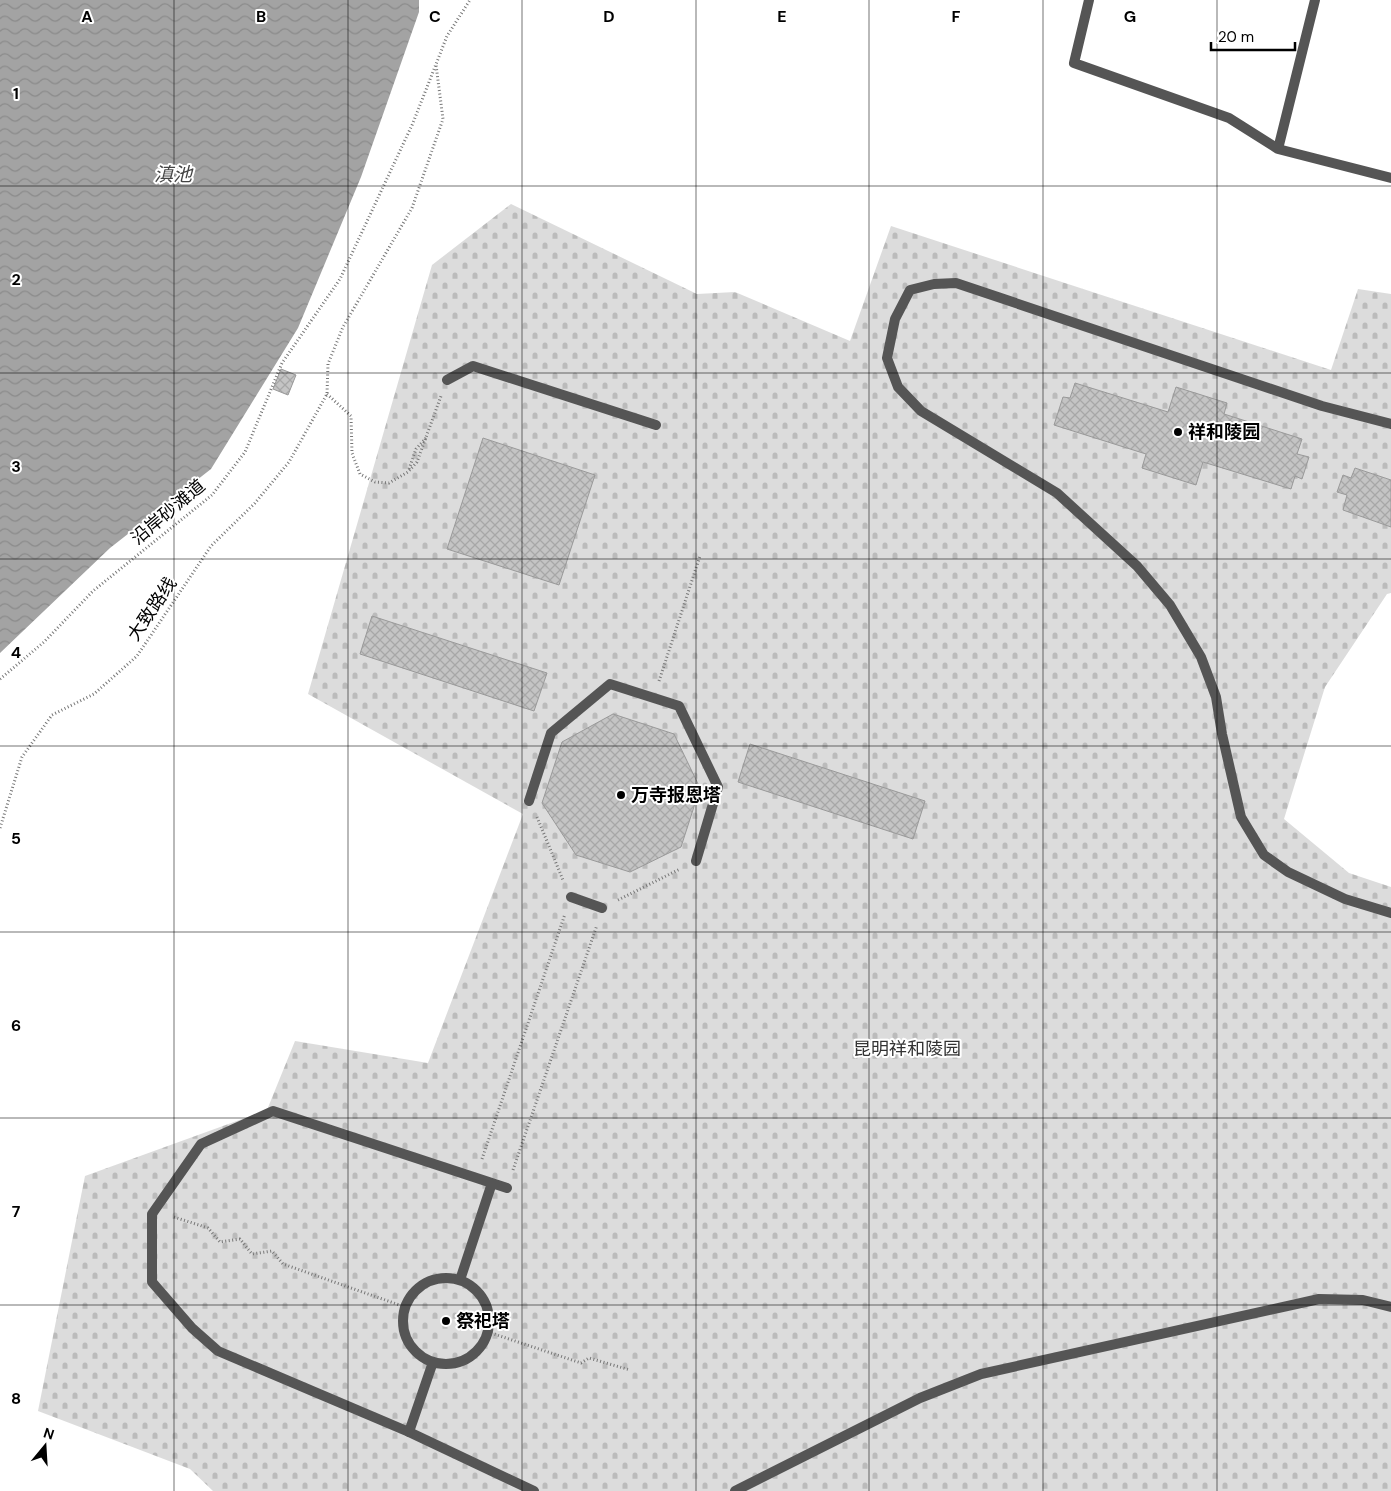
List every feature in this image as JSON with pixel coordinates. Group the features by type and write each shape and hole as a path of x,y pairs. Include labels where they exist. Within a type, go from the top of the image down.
{"street":[{"path":"1089,0 1074,62 1230,118 1278,149 1391,178"},
{"path":"1278,149 1315,0"},
{"path":"1391,424 1322,406 956,283 934,284 910,290 895,319 887,358 898,387 921,410 1057,493 1137,566 1170,605 1202,657 1216,697 1222,734 1241,816 1264,855 1288,872 1345,899 1391,913"},
{"path":"447,380 473,366 656,425"},
{"path":"529,800 552,733 610,684 680,706 718,787 696,861"},
{"path":"570,897 602,908"},
{"path":"508,1188 273,1111 201,1144 152,1214 152,1282 192,1328 218,1351 410,1432 534,1491"},
{"path":"460,1280 492,1184"},
{"path":"446,1278 460,1280 472,1286 482,1296 488,1308 490,1321 488,1332 482,1347 472,1356 460,1362 446,1364 433,1362 421,1356 411,1346 405,1334 402,1320 405,1307 411,1295 421,1286 433,1280 446,1278"},
{"path":"735,1491 920,1398 981,1374 1319,1298 1363,1300 1391,1307"},
{"path":"410,1432 433,1362"}],"path":[{"name":"沿岸砂滩道","path":"0,679 44,642 93,591 212,495 245,452 282,363 340,279 413,124 447,36 470,0"},
{"path":"436,65 443,119 412,208 340,334 328,364 327,394 351,416 352,453 360,474 375,482 389,482 408,472 416,449 427,436 447,380"},
{"name":"大致路线","path":"0,828 22,757 52,715 94,694 138,656 211,546 255,503 289,462 327,394"},
{"path":"654,698 700,556"},
{"path":"475,1178 570,897 529,800"},
{"path":"508,1188 602,908 696,861"},
{"path":"155,1210 208,1228 220,1242 240,1239 252,1254 272,1251 283,1264 405,1307"},
{"path":"488,1332 581,1362 589,1358 630,1370"}],"green space":[{"name":"昆明祥和陵园","path":"511,204 697,294 735,292 850,341 891,226 1331,370 1358,289 1391,294 1391,593 1387,594 1325,687 1284,819 1349,873 1391,887 1391,1491 213,1491 190,1469 38,1411 85,1176 267,1110 295,1041 428,1063 523,814 308,694 432,265"}],"water":[{"name":"滇池","path":"0,0 419,0 419,12 361,177 298,328 211,469 110,548 0,653"}],"building":[{"path":"281,369 296,375 288,395 273,389"},
{"name":"祥和陵园","path":"1075,383 1168,412 1176,387 1227,403 1224,414 1302,439 1297,454 1309,457 1302,479 1295,476 1291,489 1203,462 1196,485 1142,468 1146,454 1054,425 1063,397 1070,398"},
{"path":"483,438 595,475 559,585 447,549"},
{"path":"1355,468 1391,480 1391,527 1343,510 1347,495 1337,492 1343,475 1351,478"},
{"path":"372,616 547,673 534,711 360,654"},
{"name":"万寺报恩塔","path":"613,714 674,734 700,788 681,847 630,872 576,855 542,803 562,742"},
{"path":"750,744 925,801 913,839 738,782"}],"place":[{"name":"祥和陵园","path":"1178,432"},
{"name":"万寺报恩塔","path":"621,795"},
{"name":"祭祀塔","path":"446,1321"}]}
